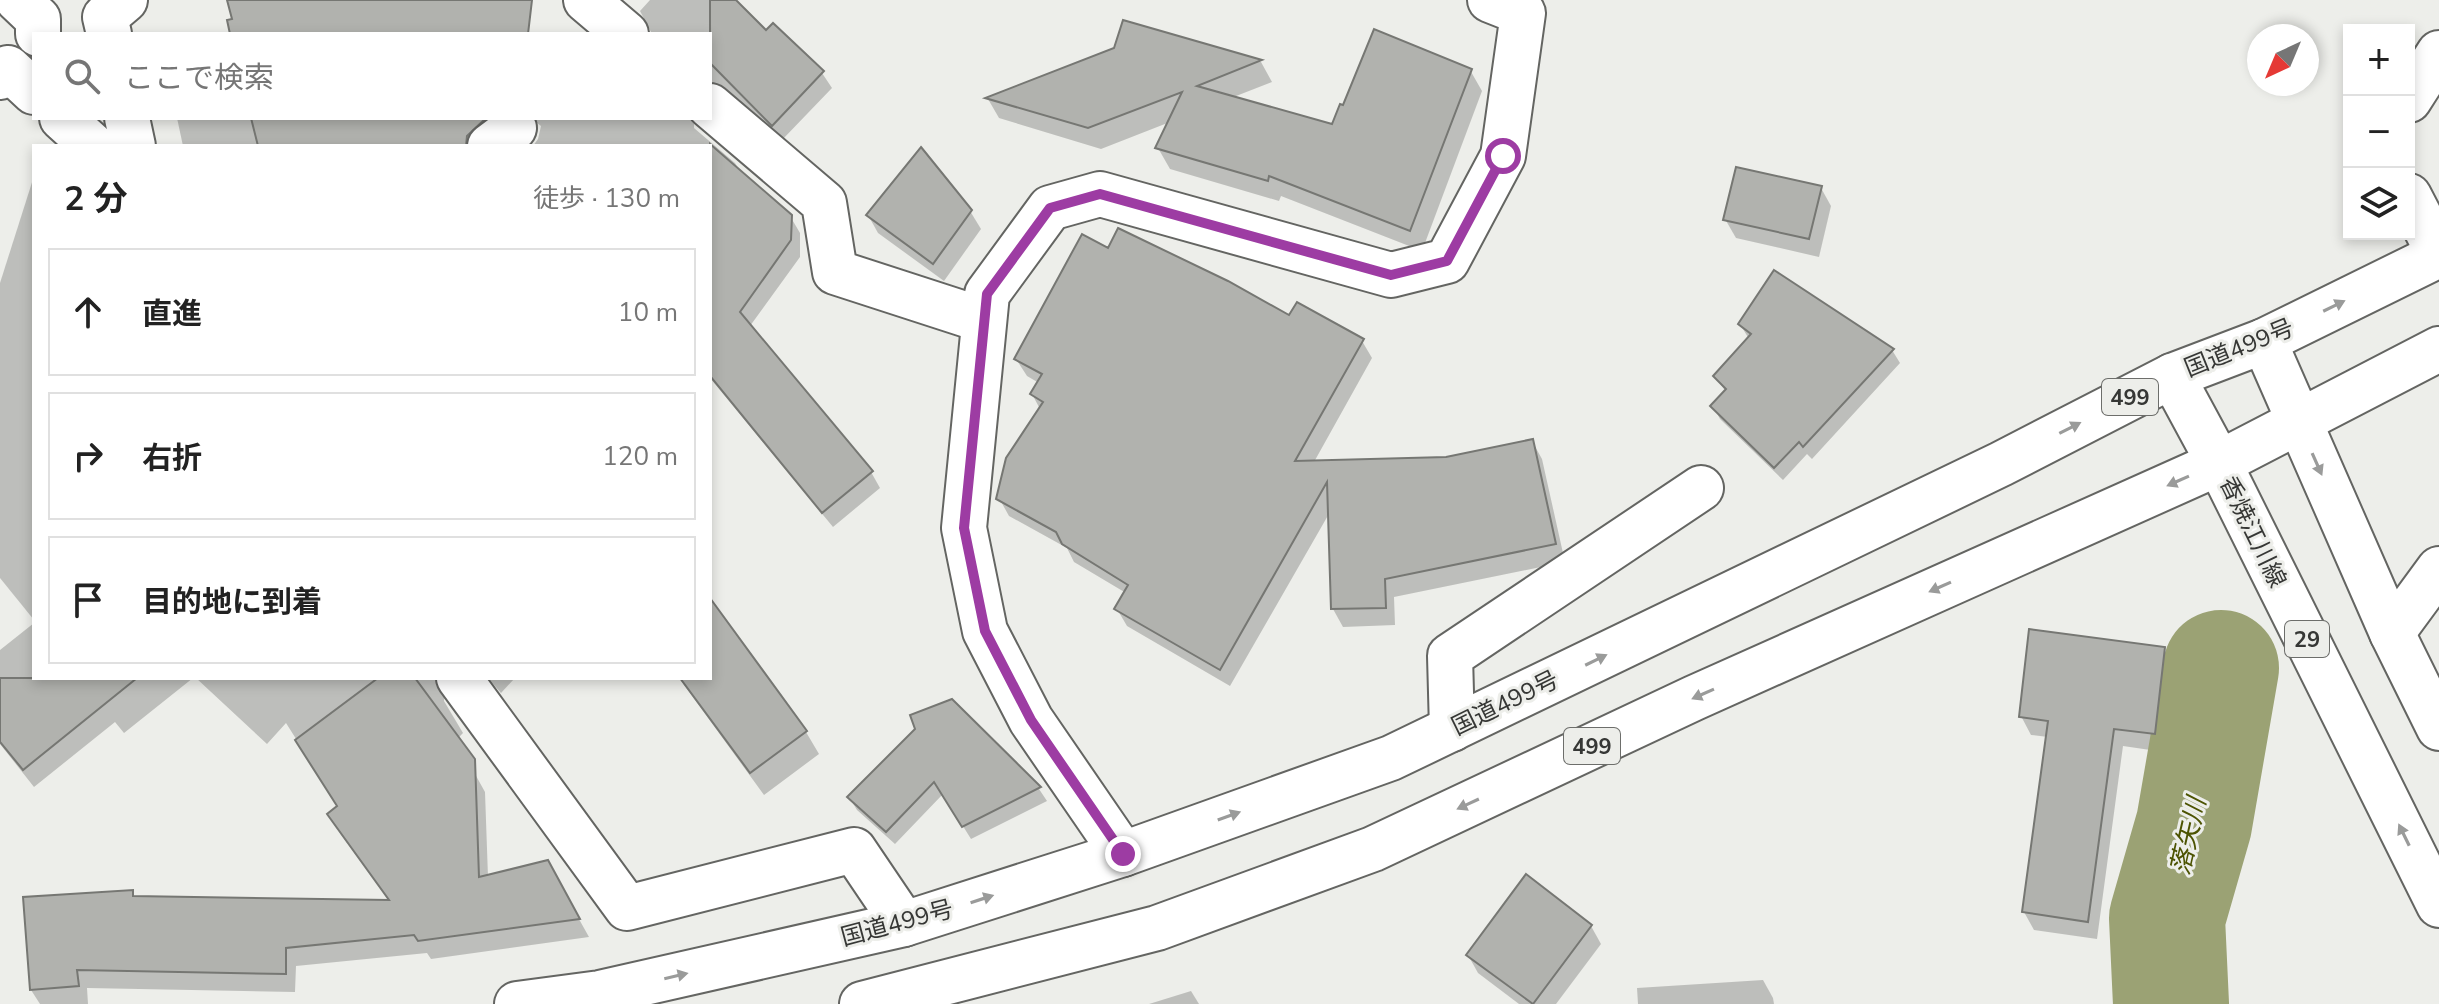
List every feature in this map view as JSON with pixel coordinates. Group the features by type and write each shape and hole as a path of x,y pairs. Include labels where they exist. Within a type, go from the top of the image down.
{"main road":[{"path":"18,0 38,19 38,32"},
{"path":"109,32 105,17 125,0"},
{"path":"586,0 624,32"},
{"path":"1123,854 1031,720 985,631 964,528 987,294 1050,208 1100,194 1391,275 1447,261 1503,156 1523,13 1490,0"},
{"path":"2412,96 2439,53"},
{"path":"0,77 8,68 32,90"},
{"path":"712,108 824,203 835,272 983,320"},
{"path":"64,120 91,144"},
{"path":"127,120 133,144"},
{"path":"2415,208 2439,255"},
{"name":"国道499号","path":"517,1004 600,993 904,924 1123,854 1391,758 2001,464 2172,376 2264,341 2439,255"},
{"path":"2264,341 2392,633 2439,728"},
{"name":"499","path":"862,1004 1157,928 1373,849 1694,698 2219,463 2439,349"},
{"name":"香焼江川線","path":"2172,376 2219,463 2439,905"},
{"path":"1452,729 1450,656 1701,488"},
{"path":"2392,633 2439,569"},
{"path":"460,680 627,908 854,850 904,924"}],"building":[{"path":"227,0 532,0 528,32 230,32 227,20 232,19"},
{"path":"710,0 736,0 766,30 773,23 824,71 772,126 712,65"},
{"path":"1123,20 1262,60 1197,86 1332,124 1374,29 1472,69 1410,231 1269,176 1268,181 1155,148 1182,92 1088,128 985,98 1114,48"},
{"path":"252,120 484,120 467,136 466,144 258,144"},
{"path":"712,146 792,215 791,240 740,312 873,471 822,513 712,378"},
{"path":"921,147 972,210 933,264 866,215"},
{"path":"1736,167 1822,186 1809,239 1723,220"},
{"path":"1118,228 1228,281 1289,315 1297,302 1364,339 1295,461 1446,457 1533,439 1556,544 1385,579 1386,608 1331,609 1327,482 1220,670 1114,609 1128,585 1062,544 1056,532 996,499 1006,458 1043,402 1030,394 1042,374 1014,359 1082,234 1108,248"},
{"path":"1774,270 1894,349 1803,447 1799,442 1774,468 1710,406 1726,389 1713,376 1751,334 1738,324"},
{"path":"712,601 807,731 750,773 681,680 712,680"},
{"path":"2029,629 2165,647 2155,734 2114,729 2088,922 2022,912 2048,721 2019,717"},
{"path":"0,678 135,680 23,770 0,742"},
{"path":"375,680 416,680 475,759 479,877 548,860 580,919 418,941 414,935 286,948 286,974 77,970 79,986 30,990 23,897 133,890 133,896 389,900 327,814 337,806 295,740"},
{"path":"952,699 1041,787 962,827 934,782 886,832 847,797 915,729 910,715"},
{"path":"1526,874 1592,925 1533,1004 1466,955"}],"waterway":[{"name":"落矢川","path":"2171,1004 2167,918 2194,824 2221,668"}],"route":[{"path":"1123,854 1031,720 985,631 964,528 987,294 1050,208 1100,194 1391,275 1447,261 1503,156"}]}
